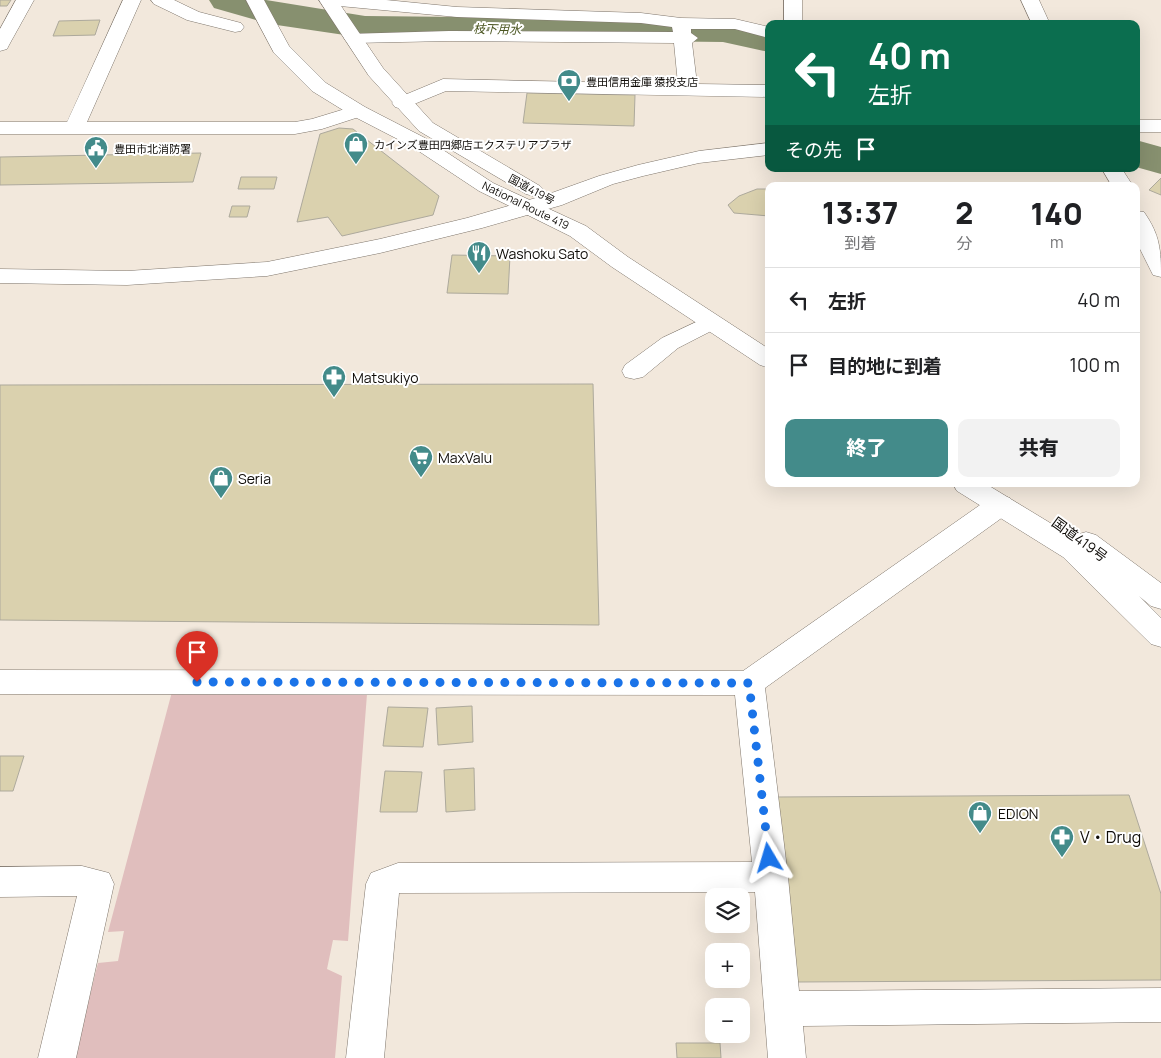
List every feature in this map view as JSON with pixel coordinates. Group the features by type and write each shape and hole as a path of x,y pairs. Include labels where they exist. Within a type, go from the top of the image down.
{"main road":[{"path":"75,127 132,0"},
{"path":"160,0 172,4 193,16 235,27"},
{"name":"National Route 419","path":"255,0 281,49 319,87 358,111 418,142 486,187 578,231 765,357"},
{"path":"328,0 454,19 681,30 735,24 765,32"},
{"name":"国道419号","path":"328,0 353,38 402,103 426,127 510,178 554,200 579,220 765,340"},
{"path":"793,0 793,20"},
{"path":"1030,0 1039,20"},
{"path":"353,38 454,19 642,9 681,30 765,48"},
{"path":"0,45 14,10"},
{"path":"681,30 688,90"},
{"path":"402,103 443,85 765,91"},
{"path":"0,128 295,128 315,125 358,111"},
{"path":"1140,126 1161,126"},
{"path":"0,276 127,278 267,269 389,244 554,200 606,180 638,171 699,157 765,149"},
{"path":"1140,225 1161,270"},
{"path":"634,371 670,343 711,322"},
{"path":"976,487 998,494 1073,550 1161,636"},
{"path":"0,682 749,683 998,494"},
{"name":"国道419号","path":"998,494 1056,520 1161,598"},
{"path":"749,683 771,877 787,1058"},
{"path":"365,1058 383,884 398,878 771,877"},
{"path":"0,882 82,881 96,884 57,1058"},
{"path":"782,1009 1161,1005"}],"shaded area":[{"path":"173,688 367,694 348,941 333,940 327,969 342,976 335,1058 74,1058 98,963 118,961 124,931 108,932"}],"building":[{"path":"0,0 11,0 7,6 0,6"},
{"path":"100,20 95,35 53,36 59,21"},
{"path":"527,93 635,95 634,126 523,123"},
{"name":"カインズ豊田四郷店エクステリアプラザ","path":"339,128 353,129 439,196 433,215 342,236 328,217 297,222 320,134"},
{"path":"201,153 193,182 0,185 0,157"},
{"path":"241,177 277,177 274,189 238,189"},
{"path":"1161,178 1161,195 1149,190"},
{"path":"757,189 765,189 765,216 734,213 728,205 739,196"},
{"path":"232,206 250,206 247,217 229,217"},
{"name":"Washoku Sato","path":"452,255 510,256 508,294 447,293"},
{"path":"593,384 599,625 0,620 0,385"},
{"path":"472,706 473,742 438,745 436,708"},
{"path":"388,707 428,708 423,747 383,746"},
{"path":"0,756 24,756 13,791 0,791"},
{"path":"474,768 475,810 446,812 444,770"},
{"path":"385,771 422,772 417,812 380,812"},
{"path":"1129,795 1161,894 1161,980 797,982 775,797"},
{"path":"676,1043 720,1043 721,1058 677,1058"}],"waterway":[{"name":"枝下用水","path":"227,0 270,13 365,27 723,31 765,40"},
{"name":"枝下用水","path":"1140,154 1161,161"}],"place":[{"name":"豊田信用金庫 猿投支店","path":"569,102"},
{"name":"カインズ豊田四郷店エクステリアプラザ","path":"356,165"},
{"name":"豊田市北消防署","path":"96,169"},
{"name":"Washoku Sato","path":"479,274"},
{"name":"Matsukiyo","path":"334,398"},
{"name":"MaxValu","path":"421,478"},
{"name":"Seria","path":"221,499"},
{"name":"EDION","path":"980,834"},
{"name":"V・Drug","path":"1062,858"}],"route":[{"path":"197,682 749,683 769,858"}]}
